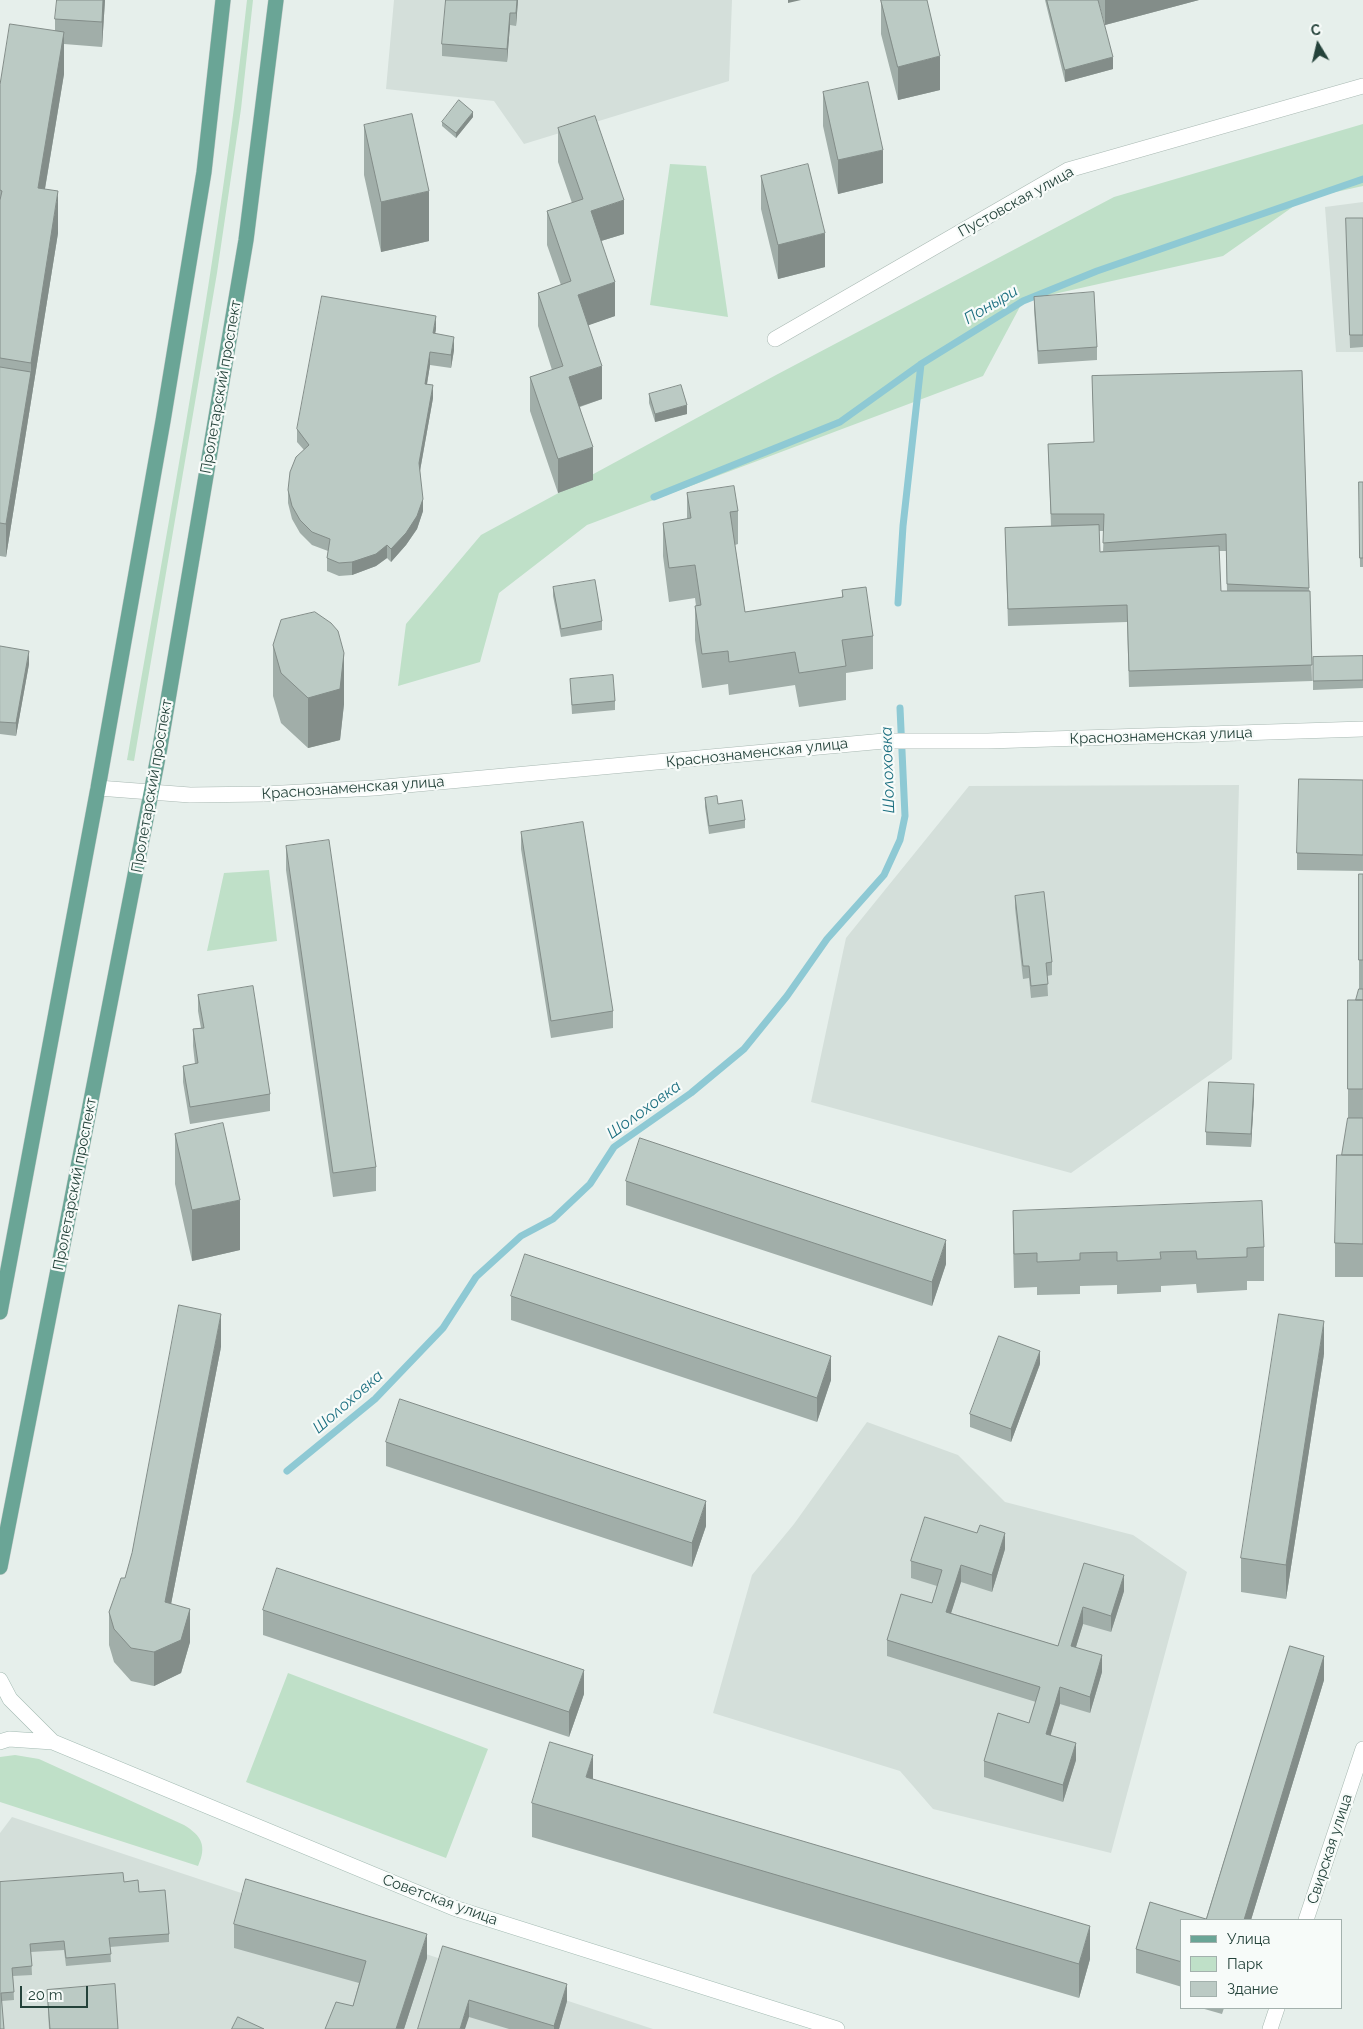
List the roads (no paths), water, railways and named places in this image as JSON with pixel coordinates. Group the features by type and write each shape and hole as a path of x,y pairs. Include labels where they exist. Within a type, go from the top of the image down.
{"main road":[{"path":"0,1312 98,788 204,172 223,0"},
{"name":"Пролетарский проспект","path":"0,1567 151,793 246,240 276,0"}],"street":[{"name":"Пустовская улица","path":"775,339 1068,170 1363,86"},
{"name":"Краснознаменская улица","path":"98,788 190,795 265,794 374,788 884,741 988,741 1363,729"},
{"path":"0,1680 10,1699 53,1742"},
{"path":"0,1742 9,1739 53,1742"},
{"name":"Советская улица","path":"53,1742 454,1908 837,2029"},
{"name":"Свирская улица","path":"1306,1919 1363,1749"},
{"path":"1270,2029 1277,2009"}],"waterway":[{"name":"Поныри","path":"654,497 840,422 921,364 1023,301 1097,271 1363,179"},
{"name":"Шолоховка","path":"898,603 903,526 921,364"},
{"name":"Шолоховка","path":"287,1471 375,1399 443,1328 476,1277 521,1236 553,1219 590,1184 614,1147 691,1093 744,1049 787,996 827,939 884,875 900,840 905,816 900,708"}]}
